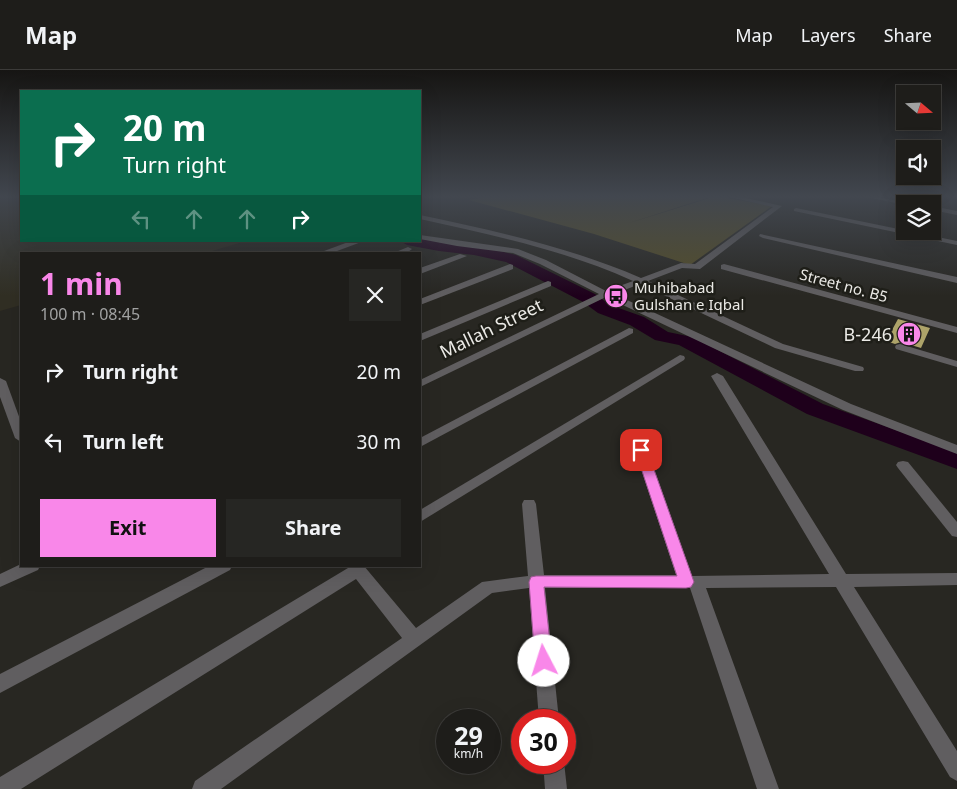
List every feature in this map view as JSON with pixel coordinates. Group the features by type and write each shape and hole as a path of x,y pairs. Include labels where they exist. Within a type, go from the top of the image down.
{"street":[{"path":"484,230 541,244 603,265 781,346 859,369"},
{"name":"Mallah Street","path":"421,384 580,308 601,296 682,265 697,267 747,230"},
{"path":"891,230 957,243"},
{"path":"763,236 957,280"},
{"path":"421,237 515,251 543,262 601,296 847,407 957,450"},
{"path":"326,252 357,242"},
{"path":"402,252 408,250"},
{"path":"421,271 462,256"},
{"path":"421,302 510,267"},
{"name":"Street no. B5","path":"724,267 957,330"},
{"path":"421,338 548,284"},
{"path":"421,441 628,331"},
{"path":"900,347 957,364"},
{"path":"421,516 680,358"},
{"path":"717,376 957,770"},
{"path":"1,386 20,435"},
{"path":"635,432 768,789"},
{"path":"903,465 957,532"},
{"path":"529,504 548,709"},
{"path":"0,581 30,567"},
{"path":"0,684 222,567"},
{"path":"1,789 357,568 414,639"},
{"path":"203,789 488,587 536,582 957,579"},
{"path":"554,774 556,789"}],"shaded area":[{"path":"0,230 20,230 20,242 243,242 209,252 20,252 20,305 0,311"},
{"path":"578,230 739,230 690,265"}],"building":[{"name":"B-246","path":"898,319 930,328 921,348 901,342 895,344 886,341"}],"waterway":[{"path":"412,242 439,247 474,250 511,258 589,298 604,309 637,321 662,336 685,341 815,409 957,461"}],"place":[{"name":"Muhibabad Gulshan e Iqbal","path":"616,296"},
{"name":"B-246","path":"909,334"}],"route":[{"path":"544,661 536,582 686,582 641,450"}]}
